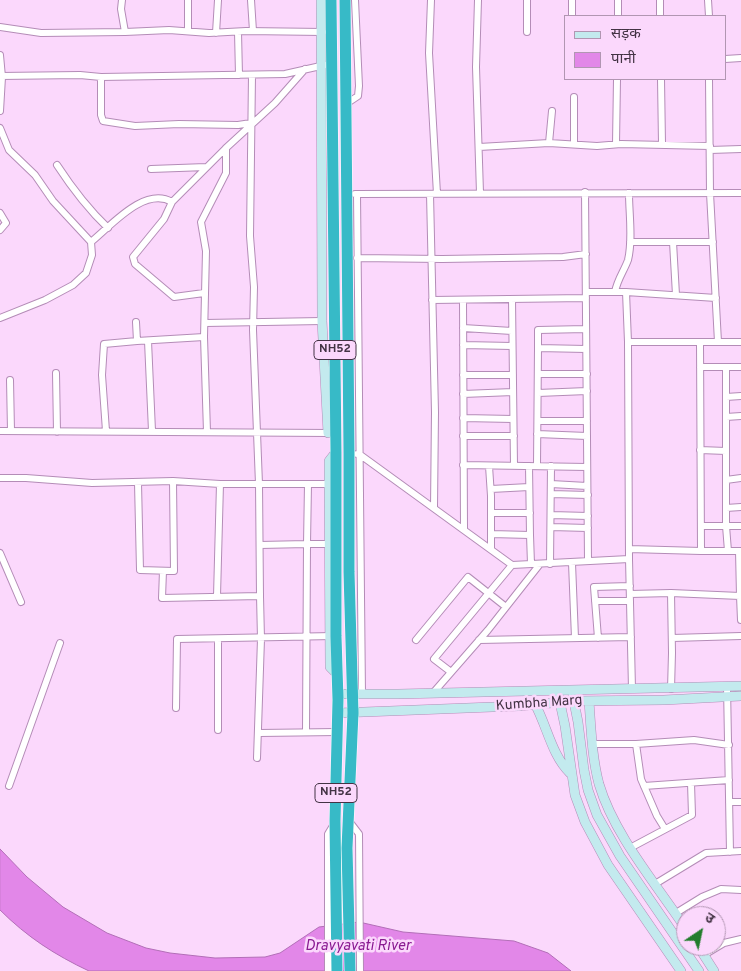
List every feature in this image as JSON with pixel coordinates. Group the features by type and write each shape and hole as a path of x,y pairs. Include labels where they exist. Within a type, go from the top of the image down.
{"highway":[{"name":"NH52","path":"331,0 326,32 332,433 336,452 332,484 333,636 338,694 335,821 342,872 350,971"},
{"name":"NH52","path":"337,971 342,872 348,821 353,713 357,694 349,572 354,454 351,194 346,104 344,0"}],"main road":[{"path":"321,0 326,32"},
{"path":"327,65 322,321 332,433"},
{"name":"Kumbha Marg","path":"338,694 671,689 741,686"},
{"path":"573,689 573,701 578,722 584,770 588,790 597,815 620,856 698,971"},
{"path":"558,690 565,726 570,774 585,822 608,865 681,971"},
{"name":"Kumbha Marg","path":"338,713 589,700 741,696"},
{"path":"589,700 599,784 608,808 630,848 676,913"},
{"path":"535,704 564,768 570,774"},
{"path":"705,956 714,971"}],"street":[{"path":"122,0 121,9 125,32"},
{"path":"188,0 188,32"},
{"path":"216,33 218,0"},
{"path":"251,0 253,31"},
{"path":"346,104 358,96 359,86 355,0"},
{"path":"431,0 429,53 433,194 434,508"},
{"path":"478,0 476,67 480,193"},
{"path":"527,32 528,0"},
{"path":"572,0 572,15"},
{"path":"618,0 618,15"},
{"path":"660,0 660,15"},
{"path":"708,0 708,15"},
{"path":"0,27 41,32 169,30 216,33 253,31 326,32"},
{"path":"238,32 239,75"},
{"path":"0,55 0,111"},
{"path":"726,58 741,58"},
{"path":"1,76 101,77 285,74 327,65"},
{"path":"204,293 174,297 135,264 134,257 164,219 172,202 275,102 305,69"},
{"path":"252,75 250,236 254,287 252,322 259,484 261,639 258,758"},
{"path":"101,77 101,115 103,122 135,126 179,124 238,125 252,123"},
{"path":"616,144 617,80"},
{"path":"660,80 662,144"},
{"path":"709,80 710,193 718,342"},
{"path":"574,97 574,144"},
{"path":"548,144 552,111"},
{"path":"0,128 2,140 9,150 35,175 54,202 91,242 92,255 86,273 73,285 45,300 0,318"},
{"path":"479,146 662,144 741,149"},
{"path":"207,432 204,337 206,251 201,222 226,173 226,148"},
{"path":"57,165 92,213 108,228"},
{"path":"151,169 206,167"},
{"path":"585,192 588,562"},
{"path":"629,558 572,563 512,565 464,529 354,454 357,258 351,194 741,193"},
{"path":"615,292 619,277 627,261 630,242 629,194"},
{"path":"91,242 123,214 147,199 164,197 172,202"},
{"path":"0,213 6,223 0,230"},
{"path":"630,242 713,242"},
{"path":"673,242 676,295"},
{"path":"357,258 563,257 586,254"},
{"path":"432,300 512,299 615,292 716,298"},
{"path":"626,292 632,689"},
{"path":"512,299 514,466"},
{"path":"463,300 464,529"},
{"path":"205,323 322,321"},
{"path":"136,322 137,341"},
{"path":"463,328 512,331"},
{"path":"537,465 538,330 586,329"},
{"path":"106,431 102,375 104,344 204,337"},
{"path":"148,341 152,431"},
{"path":"628,342 741,342"},
{"path":"700,342 701,551"},
{"path":"463,345 512,346"},
{"path":"538,348 586,349"},
{"path":"700,366 741,367"},
{"path":"726,367 726,526 728,551"},
{"path":"56,373 57,432"},
{"path":"538,374 586,374"},
{"path":"463,375 513,375"},
{"path":"10,380 11,431"},
{"path":"538,393 587,391"},
{"path":"463,394 513,392"},
{"path":"726,397 741,396"},
{"path":"726,417 741,416"},
{"path":"463,418 514,418"},
{"path":"538,420 587,421"},
{"path":"0,422 2,431 332,433"},
{"path":"537,434 587,436"},
{"path":"463,436 514,436"},
{"path":"700,450 726,451"},
{"path":"463,465 587,467"},
{"path":"489,466 492,513 491,549"},
{"path":"529,466 531,564"},
{"path":"550,564 551,466"},
{"path":"0,478 92,483 173,481 220,484 332,484"},
{"path":"726,480 741,478"},
{"path":"138,483 140,570 163,572 174,571 173,481"},
{"path":"217,596 220,484"},
{"path":"306,732 308,484"},
{"path":"551,484 588,486"},
{"path":"491,489 529,487"},
{"path":"551,494 588,496"},
{"path":"726,508 741,507"},
{"path":"492,513 530,512"},
{"path":"551,515 588,516"},
{"path":"701,526 741,526"},
{"path":"551,527 588,528"},
{"path":"491,534 530,535"},
{"path":"260,545 333,544"},
{"path":"629,549 740,551 741,620"},
{"path":"0,553 21,602"},
{"path":"572,563 575,638"},
{"path":"433,693 479,640 540,564"},
{"path":"451,672 434,658 512,565"},
{"path":"163,572 162,598 260,596"},
{"path":"416,640 468,577 506,607"},
{"path":"598,638 594,587 630,594"},
{"path":"595,601 630,594 670,593 740,596"},
{"path":"670,593 672,638 671,689"},
{"path":"176,708 177,639 261,639 333,636"},
{"path":"672,638 741,636"},
{"path":"479,640 631,637"},
{"path":"218,639 218,730"},
{"path":"9,786 60,643"},
{"path":"727,686 730,852"},
{"path":"259,733 338,732"},
{"path":"593,744 636,744 694,740 729,745"},
{"path":"636,744 641,779 657,816 665,829"},
{"path":"644,786 729,780"},
{"path":"630,848 692,815 691,783"},
{"path":"730,802 741,802"},
{"path":"328,971 328,834 335,821"},
{"path":"348,821 359,834 360,971"},
{"path":"655,884 706,854 741,851"},
{"path":"687,906 702,897 721,890 741,890"},
{"path":"726,943 741,939"}],"water":[{"name":"Dravyavati River","path":"0,849 27,877 63,907 107,933 146,948 170,953 215,958 265,957 280,953 319,927 359,922 403,932 514,941 548,953 571,971 89,971 42,945 0,910"}]}
